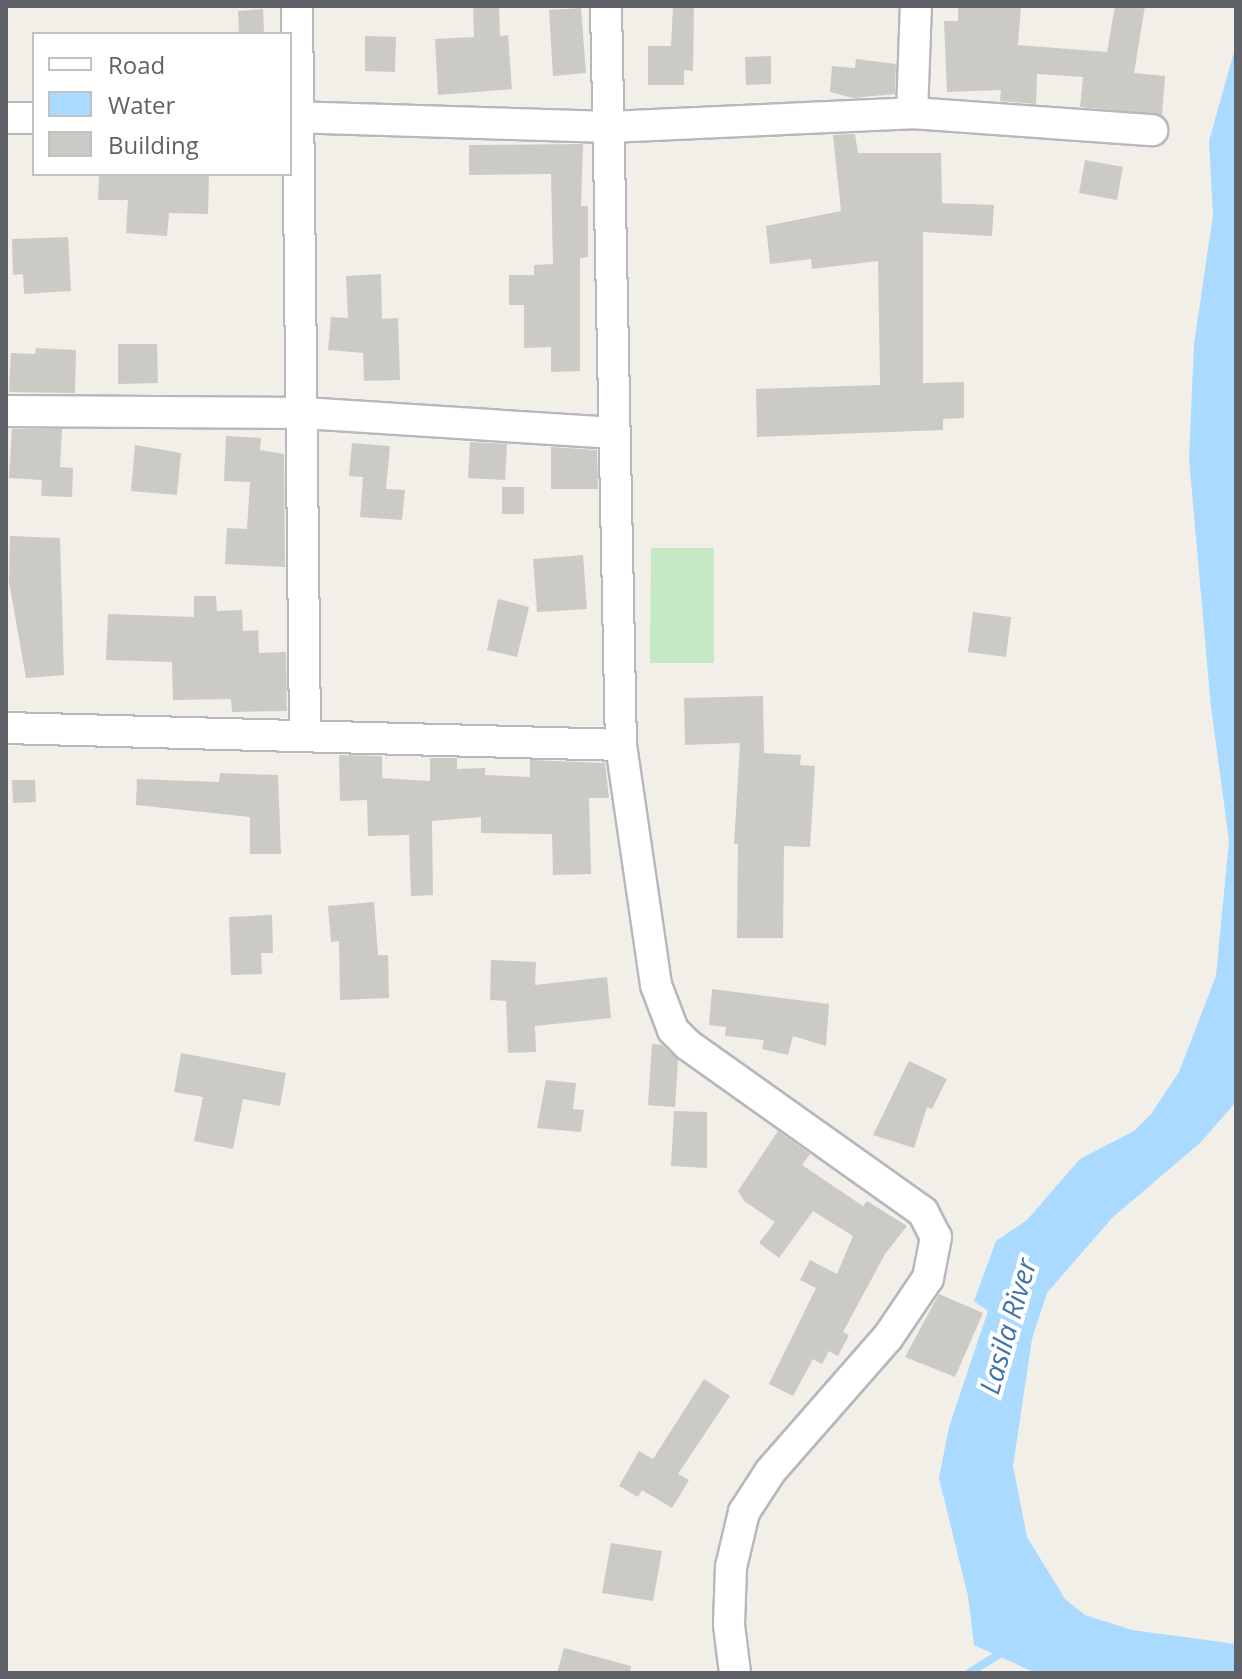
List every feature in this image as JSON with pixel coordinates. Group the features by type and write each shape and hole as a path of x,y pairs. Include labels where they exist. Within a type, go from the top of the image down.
{"street":[{"path":"297,6 296,117 304,413 305,733"},
{"path":"606,6 621,745 654,971 673,1030 764,1103 923,1212 936,1237 928,1278 888,1337 770,1472 744,1512 731,1567 729,1625 735,1673"},
{"path":"912,113 916,6"},
{"path":"296,117 609,127 912,113 1152,130"},
{"path":"6,118 32,118"},
{"path":"6,411 304,413 614,433"},
{"path":"6,728 305,733 621,745"}],"green space":[{"path":"651,548 714,548 714,663 650,663"}],"water":[{"name":"Lasila River","path":"1236,45 1236,1102 1201,1142 1112,1218 1047,1293 1032,1339 1013,1466 1027,1537 1065,1599 1085,1615 1132,1630 1236,1644 1236,1673 1036,1673 974,1645 968,1596 939,1478 949,1427 988,1311 974,1301 996,1241 1027,1220 1080,1159 1134,1131 1151,1114 1179,1072 1216,976 1229,841 1211,707 1189,459 1194,344 1213,215 1209,141"}],"building":[{"path":"473,6 499,6 500,36 508,35 512,89 438,95 435,39 474,37"},
{"path":"673,6 694,6 693,71 684,70 684,85 648,85 648,46 671,46"},
{"path":"958,6 1021,6 1018,45 1107,52 1115,6 1145,6 1134,73 1165,76 1162,115 1080,107 1083,77 1037,74 1036,104 1000,101 1001,90 947,92 944,21 958,21"},
{"path":"581,8 586,73 553,76 549,10"},
{"path":"263,9 264,32 239,32 238,11"},
{"path":"365,36 396,37 395,72 365,71"},
{"path":"771,56 771,84 746,85 745,57"},
{"path":"856,59 896,64 895,94 853,98 830,92 832,66 855,68"},
{"path":"855,134 858,153 941,153 942,203 994,205 992,236 923,232 923,383 964,382 964,418 943,419 943,430 757,437 756,389 880,385 878,261 812,269 811,259 770,264 766,226 841,211 833,135"},
{"path":"583,144 581,206 588,206 588,257 580,258 580,371 551,372 551,347 524,348 524,305 509,305 509,275 534,275 534,265 553,264 551,174 469,175 469,145"},
{"path":"1085,160 1123,167 1117,200 1079,193"},
{"path":"99,176 209,176 208,214 169,213 167,236 126,233 128,200 98,200"},
{"path":"68,237 71,291 24,294 23,274 13,275 12,239"},
{"path":"381,274 382,319 398,318 400,380 364,381 363,353 328,350 331,317 348,318 346,276"},
{"path":"118,344 157,344 158,383 118,384"},
{"path":"36,348 76,350 75,393 9,392 11,353 35,354"},
{"path":"12,429 62,429 60,467 73,468 72,497 41,496 42,480 9,478"},
{"path":"226,436 261,438 260,450 284,454 285,567 225,564 227,528 247,529 250,482 224,481"},
{"path":"470,442 507,444 505,480 468,478"},
{"path":"352,443 390,446 386,489 405,490 402,520 360,517 363,477 349,476"},
{"path":"135,445 181,453 177,495 131,491"},
{"path":"551,447 597,450 598,489 551,489"},
{"path":"502,487 524,487 524,514 502,514"},
{"path":"10,536 60,538 64,675 26,678 9,582"},
{"path":"583,555 587,609 537,612 533,559"},
{"path":"194,596 216,596 217,611 242,610 243,631 258,630 259,653 286,652 287,711 232,712 231,699 173,700 172,662 106,660 108,614 194,617"},
{"path":"498,599 529,607 517,657 487,650"},
{"path":"973,612 1011,617 1006,657 968,652"},
{"path":"763,696 764,753 801,755 800,765 815,766 810,847 784,846 783,938 737,938 738,844 734,844 740,743 685,745 684,698"},
{"path":"339,755 382,756 382,778 430,781 430,758 457,758 457,769 485,768 485,775 530,777 530,760 605,763 609,798 589,798 591,874 553,875 552,834 481,833 481,817 432,821 433,895 411,896 409,835 368,836 367,800 340,801"},
{"path":"220,773 278,775 281,854 250,854 250,817 136,805 137,779 219,782"},
{"path":"12,780 35,780 36,802 13,803"},
{"path":"374,902 378,955 388,955 389,998 340,1000 339,941 331,942 328,906"},
{"path":"272,915 273,953 261,953 262,974 231,975 229,917"},
{"path":"491,960 536,962 535,985 607,977 611,1018 535,1026 536,1052 508,1053 506,1001 490,1000"},
{"path":"712,989 829,1004 826,1046 793,1036 788,1055 762,1049 764,1040 725,1036 726,1027 709,1025"},
{"path":"652,1044 662,1045 678,1060 675,1107 648,1105"},
{"path":"181,1053 286,1073 280,1106 243,1099 233,1149 194,1141 203,1097 174,1092"},
{"path":"909,1061 947,1079 932,1109 927,1107 914,1148 873,1135"},
{"path":"546,1080 576,1083 573,1109 584,1110 581,1132 537,1128"},
{"path":"674,1111 707,1112 707,1168 671,1166"},
{"path":"778,1131 810,1154 802,1165 863,1206 867,1201 907,1226 885,1254 843,1332 849,1335 838,1356 829,1351 822,1364 813,1359 793,1396 769,1384 816,1288 800,1280 810,1260 837,1274 853,1236 813,1211 779,1258 759,1243 775,1222 744,1201 738,1191"},
{"path":"939,1294 983,1313 955,1377 905,1357"},
{"path":"704,1379 730,1396 678,1474 689,1480 672,1508 642,1490 638,1497 619,1486 639,1451 653,1459"},
{"path":"611,1543 662,1551 653,1601 602,1593"},
{"path":"564,1648 631,1666 630,1673 557,1673"}],"waterway":[{"path":"969,1673 1006,1650"}]}
